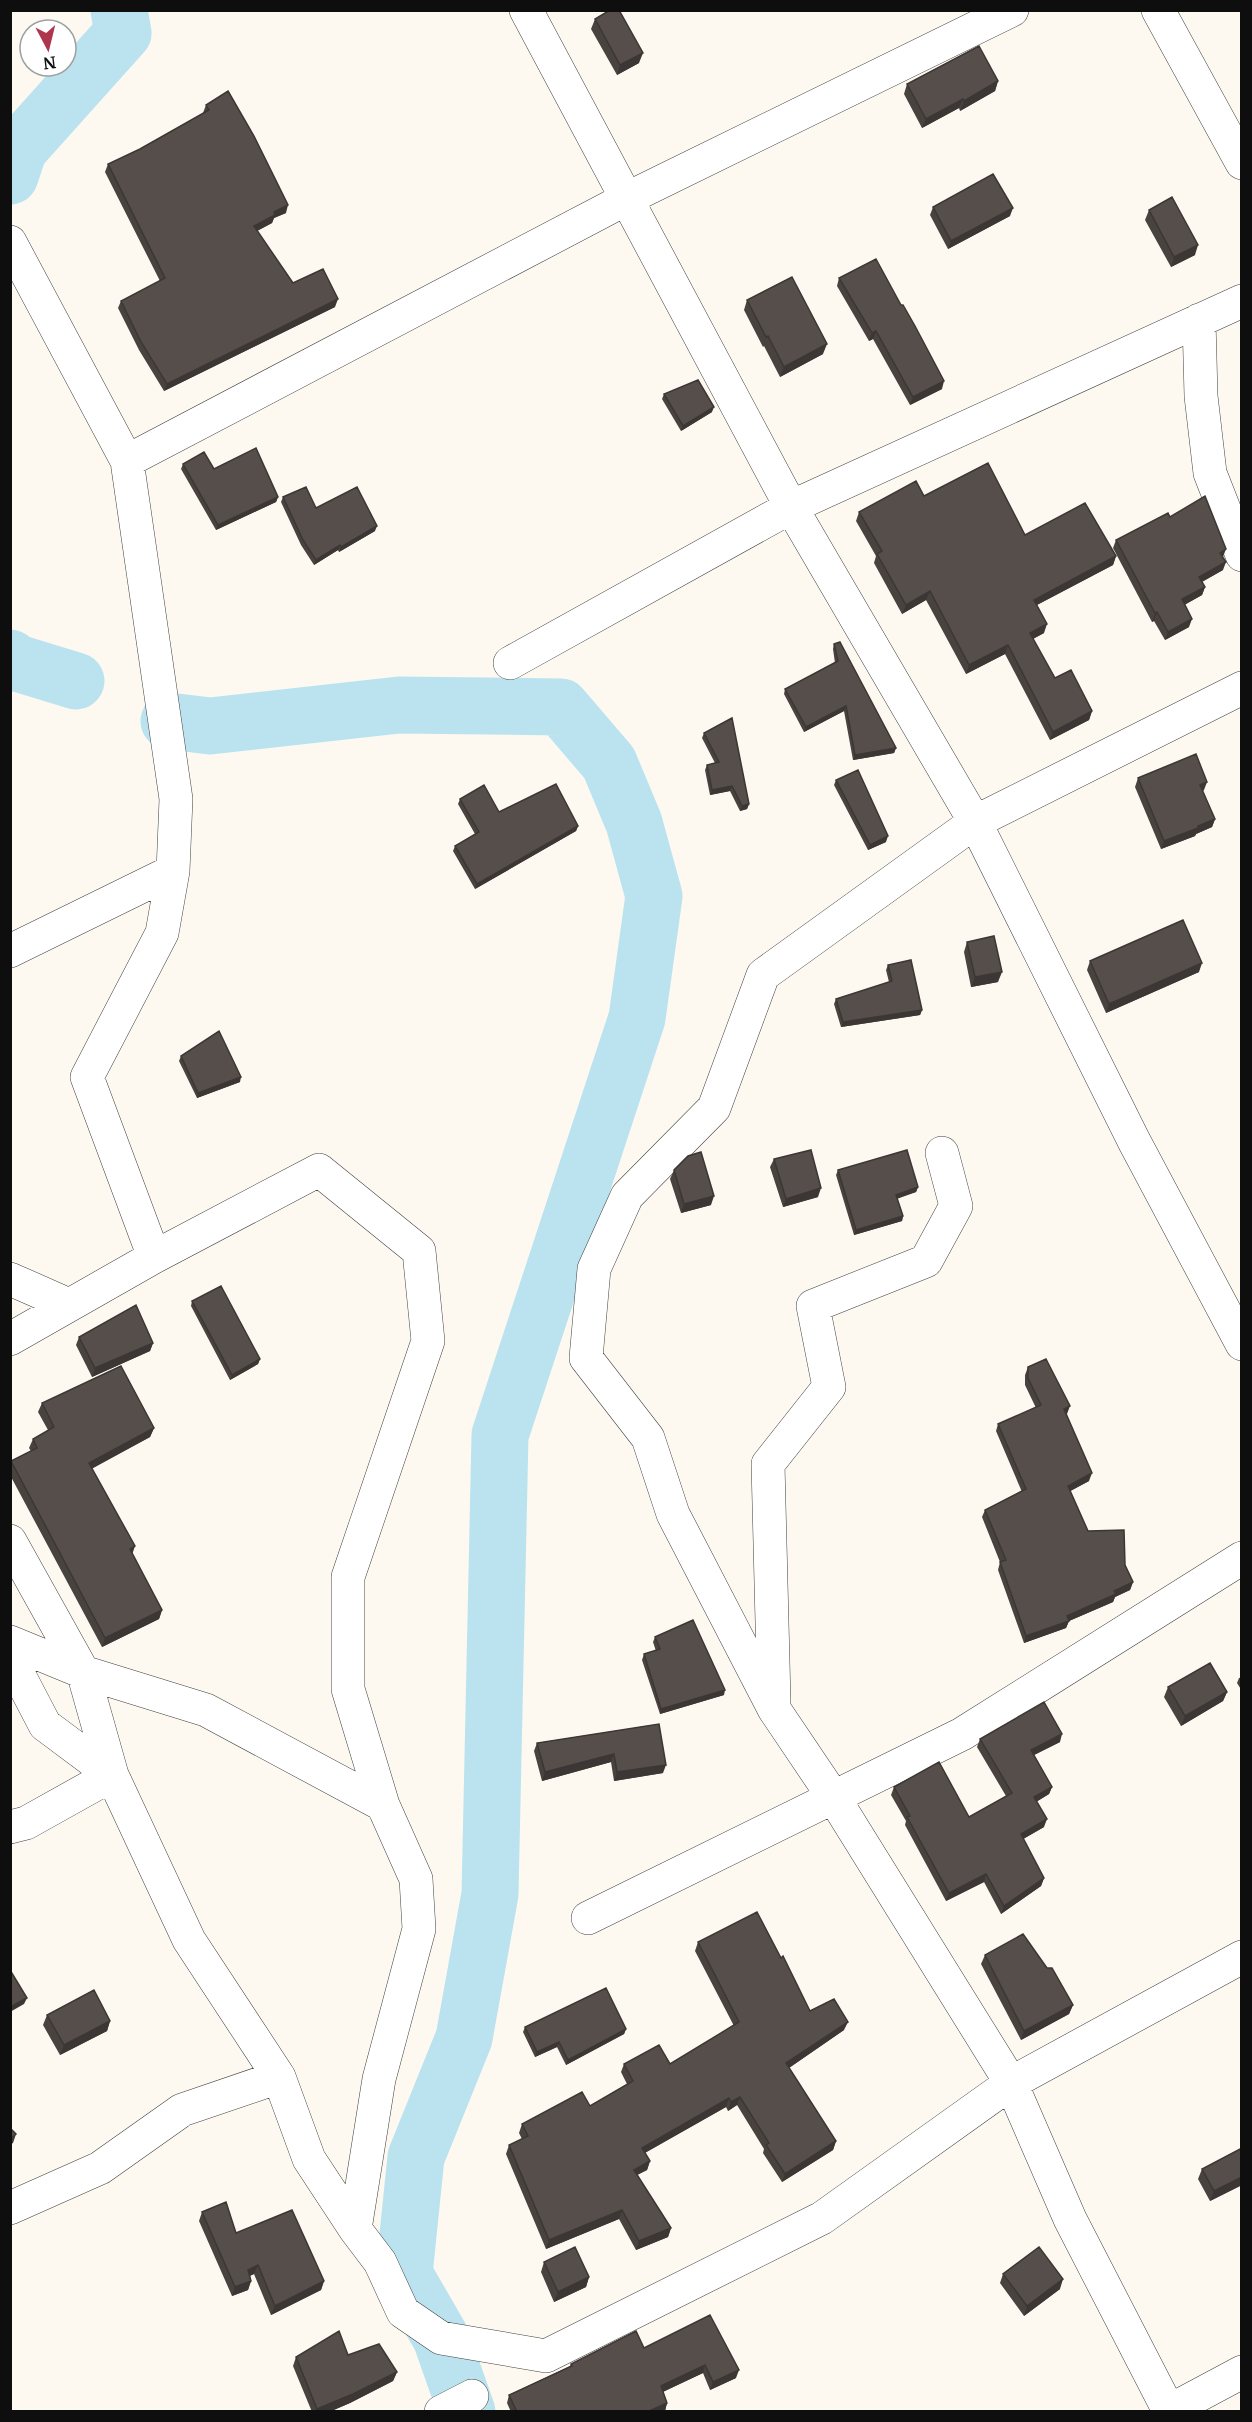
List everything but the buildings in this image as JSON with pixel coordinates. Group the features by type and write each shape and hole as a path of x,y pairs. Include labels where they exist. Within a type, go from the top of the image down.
{"street":[{"path":"526,10 791,507 975,822 1134,1141 1242,1344"},
{"path":"127,461 626,199 1012,10"},
{"path":"1158,10 1242,163"},
{"path":"10,243 127,461 176,799 173,871 162,933 87,1077 154,1257"},
{"path":"510,663 791,507 1242,301"},
{"path":"1198,321 1201,396 1210,473 1242,555"},
{"path":"1242,688 975,822 763,975 714,1108 627,1196 594,1269 586,1358 648,1438 673,1514 774,1709 834,1798 1011,2083 1070,2219 1169,2411 1242,2372"},
{"path":"10,951 173,871"},
{"path":"774,1709 768,1464 829,1388 813,1306 926,1261 956,1206 942,1153"},
{"path":"10,1339 154,1257 319,1170 419,1251 428,1341 348,1576 348,1689 383,1805 416,1879 419,1929 379,2079 355,2229"},
{"path":"10,1279 69,1305"},
{"path":"10,1541 83,1672 112,1775 189,1940 279,2077 309,2159 355,2229 380,2262 404,2312 441,2338 546,2355 822,2218 1011,2083 1242,1957"},
{"path":"588,1918 962,1734 1242,1558"},
{"path":"10,1642 83,1672 206,1710 383,1805"},
{"path":"10,1658 45,1725 112,1775"},
{"path":"10,1827 26,1823 112,1775"},
{"path":"10,2208 100,2168 182,2110 279,2077"},
{"path":"441,2412 472,2396"}],"waterway":[{"path":"10,176 19,149 123,33 119,10"},
{"path":"10,658 17,663 76,681"},
{"path":"169,721 210,726 399,705 561,707 609,763 634,823 654,896 637,1018 500,1435 490,1894 464,2038 416,2157 404,2274 441,2338 467,2412"}]}
